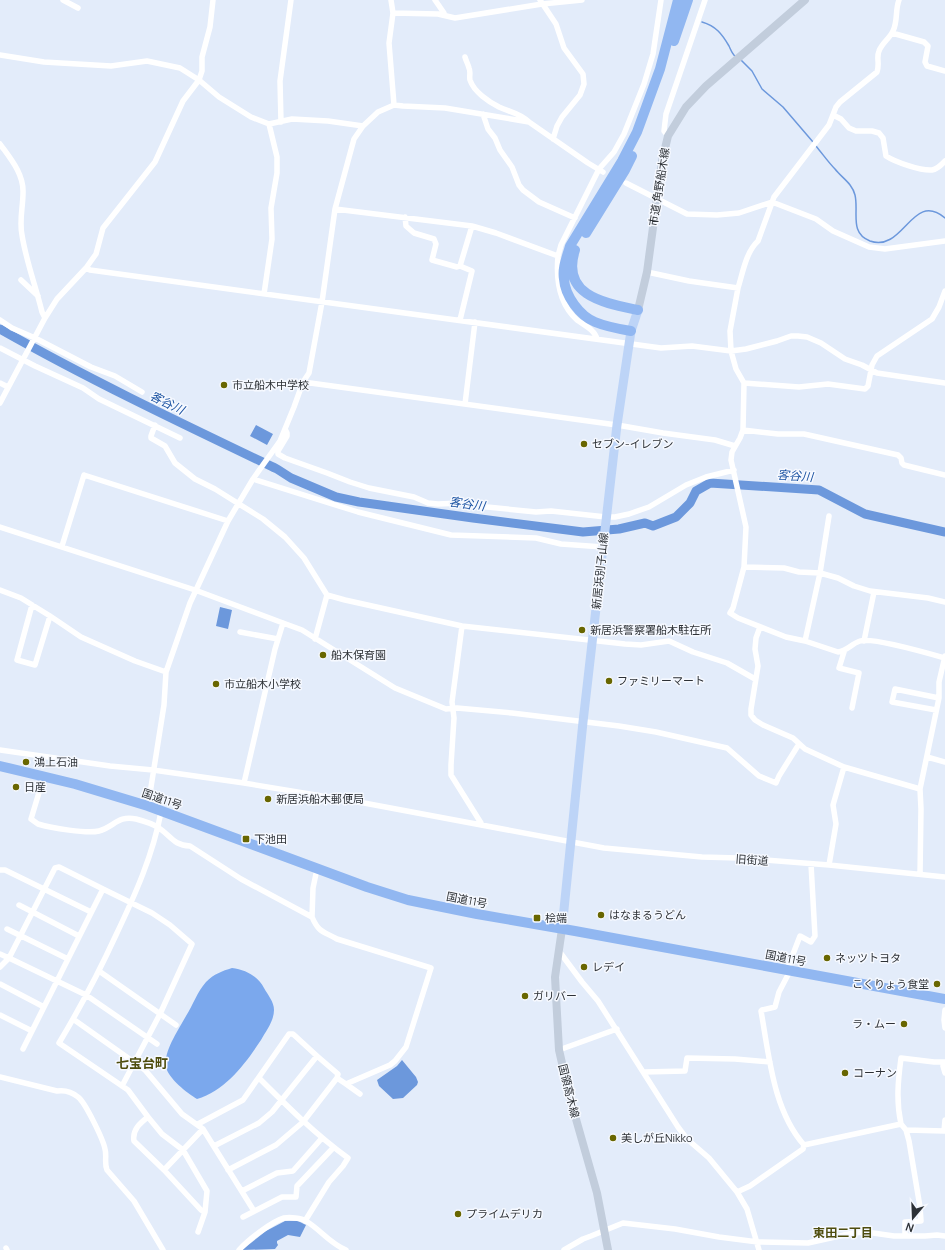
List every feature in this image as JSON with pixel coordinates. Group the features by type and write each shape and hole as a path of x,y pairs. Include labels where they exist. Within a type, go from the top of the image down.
{"highway":[{"path":"670,34 674,0"},
{"path":"631,331 609,327 584,316 568,295 564,280 565,262 570,246 622,161 637,132 660,69 678,0"},
{"path":"638,310 602,302 589,296 582,290 574,279 572,260 577,246 625,170 635,150 659,86 688,0"},
{"name":"国道11号","path":"0,766 44,776 148,806 317,869 408,900 477,914 945,999"}],"main road":[{"name":"新居浜別子山線","path":"562,929 592,639 617,425 631,331 638,310"}],"street":[{"path":"63,0 78,8"},
{"path":"0,403 45,318 57,299 86,268 96,254 103,228 155,162 183,101 199,80 202,71 202,57 210,28 213,0"},
{"path":"281,122 280,80 291,0"},
{"path":"391,0 393,13 389,43 394,104"},
{"path":"435,0 444,15"},
{"path":"393,13 444,15 449,18 455,18 541,2 582,0"},
{"path":"597,339 596,334 576,318 566,305 559,288 557,269 558,256 561,245 575,218 601,170 614,152 624,134 644,84 653,54 661,0"},
{"path":"668,136 664,131 666,114 705,0"},
{"name":"市道 角野船木線","path":"638,310 647,272 662,161 668,136 686,107 706,86 805,0"},
{"path":"899,0 895,25 892,33 881,45 878,53 879,65 877,72 840,102 836,107 829,125 782,186 772,202 758,241 753,245 749,253 738,288 730,331 731,351 736,369 744,383 743,430 732,452 731,460 746,527 744,567 734,608 730,613 738,618 786,637 805,640 838,652 844,652 860,641 869,641 945,657 939,682 939,698 920,789 922,809 920,874"},
{"path":"541,2 556,24 564,48 583,74 584,84 580,95 560,122 553,139"},
{"path":"892,33 924,42 928,46 925,62 927,66 945,71"},
{"path":"0,55 44,62 111,66 147,61 180,68 199,80 219,97 244,113 269,124 292,119 328,121 363,126"},
{"path":"465,57 470,71 471,82 482,96 500,107 510,110 525,118 588,163 601,170"},
{"path":"148,806 164,705 166,672 195,590 228,521 254,478 272,453 285,429 303,382 309,373 322,302 335,209 354,139 363,126 378,112 394,104 402,106 446,108 529,122"},
{"path":"483,114 488,129 512,167 519,185 523,190 539,202 575,218"},
{"path":"833,115 841,119 849,128 856,131 872,131 879,133 883,138 886,156 892,160 931,170 938,168 945,161"},
{"path":"264,294 272,239 272,208 277,172 277,157 269,124"},
{"path":"0,144 15,166 22,180 23,192 20,222 22,235 42,312 45,318"},
{"path":"0,156 6,152"},
{"path":"626,183 687,214 717,215 739,213 772,202 816,219 833,231 869,248 885,249 945,241"},
{"path":"335,209 472,226 496,233 558,256"},
{"path":"405,217 406,226 414,233 434,239 436,244 432,260 457,267 460,266 472,271 460,320"},
{"path":"460,266 472,226"},
{"path":"86,268 90,270 662,348 692,346 731,351 753,347 791,336 807,337 820,343 845,359 877,373 945,383"},
{"path":"647,272 738,288"},
{"path":"21,280 38,296"},
{"path":"744,383 799,387 828,384 865,389 868,386 871,370 877,356 932,319 939,307 945,291"},
{"path":"0,320 24,334 91,367 115,376 142,392"},
{"path":"465,404 475,322"},
{"path":"0,348 83,388 98,399 180,438"},
{"path":"303,382 617,425 715,440 735,446"},
{"path":"0,383 8,387"},
{"path":"155,425 151,438 165,446 175,463 195,479 215,489 263,519 285,537 304,558 327,595 462,626 641,645 669,641 693,652 727,663 755,679"},
{"path":"285,429 288,432 287,436 278,451 278,454 285,458 369,488 414,497 428,503 438,504 461,503 484,507 536,512 551,511 606,519 648,507 686,485 706,477 734,471"},
{"path":"743,430 778,434 804,434 898,455 904,465 945,475"},
{"path":"62,546 84,475 228,521"},
{"path":"254,478 358,512 451,535 536,538 561,544 603,545"},
{"path":"805,640 820,573 829,516"},
{"path":"0,527 195,590 283,622 302,630 395,688 446,709 457,708 619,726 656,732 727,748 759,776 776,783 799,744"},
{"path":"744,567 784,568 799,572 820,573 838,578 854,586 874,592 928,598 945,602"},
{"path":"0,590 20,598 87,640 135,661 166,672"},
{"path":"864,641 874,592"},
{"path":"315,639 327,595"},
{"path":"32,605 17,660 35,665 50,616"},
{"path":"244,783 256,726 283,622"},
{"path":"462,626 453,695 454,718 450,765 452,775 481,825"},
{"path":"760,627 756,638 755,649 758,666 751,708 751,715 755,720 763,725 788,735 805,749 844,767 920,789"},
{"path":"240,632 278,639"},
{"path":"844,652 839,668 860,673 852,708"},
{"path":"936,710 892,702 895,689 939,698"},
{"name":"旧街道","path":"0,750 244,783 364,803 604,848 702,857 738,858 829,865 945,878"},
{"path":"927,757 945,762"},
{"path":"829,865 830,849 836,824 833,805 844,767"},
{"path":"44,776 31,819 38,824 90,832 103,830 121,819 135,819 149,823 158,827 176,844 190,846 241,879 312,917"},
{"path":"161,812 158,827 139,885 99,971 59,1043 128,1090 162,1134 183,1150 207,1191 205,1212 198,1232"},
{"path":"804,1145 785,1118 770,1062 761,1012 762,1010 775,1008 779,992 790,971 788,967 800,936 811,942 815,936 810,864"},
{"path":"0,967 10,958 55,868 59,867 152,913 192,944 160,1014 122,1086"},
{"path":"317,869 313,888 312,917 320,930 337,939 431,968 406,1047 390,1065 346,1084"},
{"path":"0,870 5,870 91,912"},
{"path":"23,1049 103,889"},
{"path":"19,905 79,936"},
{"path":"7,929 68,959"},
{"name":"国領高木線","path":"562,929 555,977 559,1050 570,1098 597,1193 608,1250"},
{"path":"559,951 598,1001 617,1029 678,1127 688,1139 709,1158 737,1192 747,1208 758,1242 759,1250"},
{"path":"0,954 86,995 157,1044"},
{"path":"99,971 176,1024"},
{"path":"0,984 44,1007"},
{"path":"945,1010 945,1028"},
{"path":"0,1015 32,1031"},
{"path":"73,1019 145,1070 182,1114 203,1129 254,1211"},
{"path":"559,1050 617,1029"},
{"path":"198,1124 242,1100 289,1034 293,1034 338,1074 337,1078 303,1122 276,1146 228,1170"},
{"path":"214,1146 259,1123 272,1112 282,1102 317,1056"},
{"path":"644,1072 685,1071 687,1058 735,1059 770,1062"},
{"path":"905,1236 905,1222 921,1221 909,1140 906,1130 901,1124 898,1107 897,1090 901,1058 944,1062 943,1066 945,1072"},
{"path":"0,1077 57,1091 62,1090 78,1097 103,1142 106,1166 108,1170 134,1201 163,1250"},
{"path":"259,1078 303,1122 348,1158 329,1182 305,1221"},
{"path":"337,1078 360,1094"},
{"path":"148,1117 138,1124 133,1138 134,1141 205,1212"},
{"path":"906,1130 944,1131 945,1120"},
{"path":"737,1192 750,1186 802,1149 804,1145 901,1124"},
{"path":"164,1170 203,1129"},
{"path":"242,1191 277,1173 293,1171 322,1138"},
{"path":"244,1217 282,1197 296,1197 297,1186 334,1148"},
{"path":"238,1250 264,1228 285,1218 294,1218 305,1221 334,1245 346,1250"},
{"path":"564,1250 583,1238 623,1223 758,1242 808,1243 852,1233 866,1232 894,1236 945,1236"}],"shaded area":[{"path":"256,425 273,434 267,445 250,436"},
{"path":"220,607 232,610 228,629 216,626"},
{"path":"232,968 251,974 258,980 273,1004 273,1018 255,1049 234,1075 217,1089 197,1099 183,1089 170,1076 166,1067 167,1055 176,1034 203,986 215,975"},
{"path":"402,1060 416,1077 418,1082 417,1085 403,1098 393,1099 379,1086 377,1080 397,1066"},
{"path":"285,1221 298,1221 306,1225 300,1237 288,1235 277,1241 278,1245 275,1249 242,1250 266,1231"}],"waterway":[{"path":"702,22 718,31 736,57"},
{"path":"741,60 752,71 762,89 783,107 813,142"},
{"path":"815,145 854,191 857,227 859,233 870,241 882,242 891,239 916,216 924,211 934,211 945,218"},
{"name":"客谷川","path":"0,329 102,384 277,469 291,478 336,497 359,502 583,532 619,529 645,523 653,526 676,517 690,503 696,491 710,483 819,490 865,514 945,532"}],"place":[{"name":"市立船木中学校","path":"224,385"},
{"name":"セブン-イレブン","path":"584,444"},
{"name":"新居浜警察署船木駐在所","path":"582,630"},
{"name":"船木保育園","path":"323,655"},
{"name":"ファミリーマート","path":"609,681"},
{"name":"市立船木小学校","path":"216,684"},
{"name":"鴻上石油","path":"26,762"},
{"name":"日産","path":"16,787"},
{"name":"新居浜船木郵便局","path":"268,799"},
{"name":"下池田","path":"246,839"},
{"name":"はなまるうどん","path":"601,915"},
{"name":"桧端","path":"537,918"},
{"name":"ネッツトヨタ","path":"827,958"},
{"name":"レデイ","path":"584,967"},
{"name":"こくりょう食堂","path":"937,984"},
{"name":"ガリバー","path":"525,996"},
{"name":"ラ・ムー","path":"904,1024"},
{"name":"コーナン","path":"845,1073"},
{"name":"美しが丘Nikko","path":"613,1138"},
{"name":"プライムデリカ","path":"458,1214"}],"district":[{"name":"七宝台町","path":"142,1063"},
{"name":"東田二丁目","path":"843,1233"}]}
